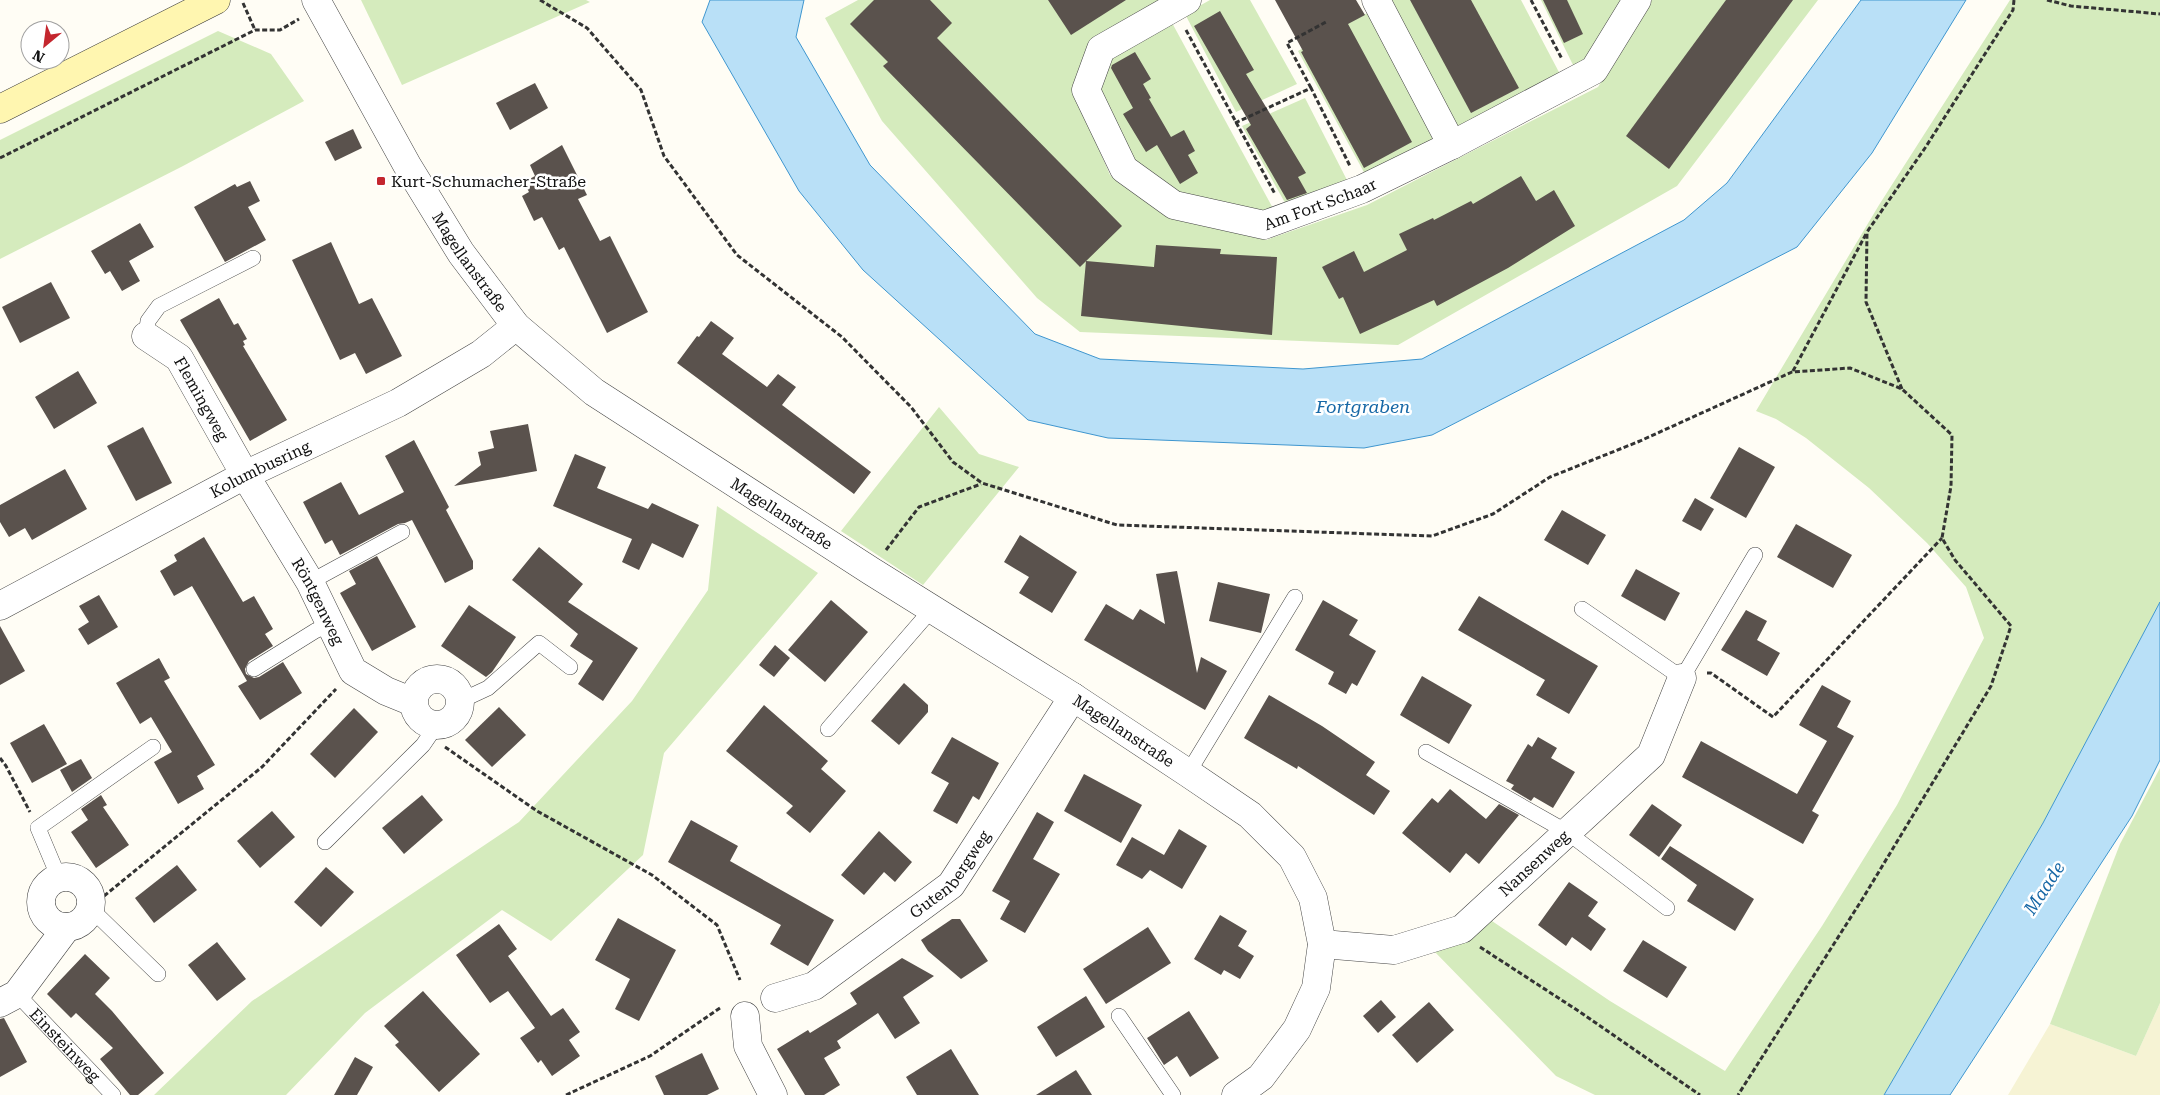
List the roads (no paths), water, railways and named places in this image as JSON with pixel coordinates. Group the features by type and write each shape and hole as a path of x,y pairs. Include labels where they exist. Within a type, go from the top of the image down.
{"main road":[{"path":"0,109 216,0"}],"street":[{"path":"1376,0 1452,145"},
{"name":"Am Fort Schaar","path":"1180,4 1101,49 1086,90 1124,169 1174,205 1264,225 1362,189 1452,145 1594,70 1637,0"},
{"name":"Magellanstraße","path":"318,4 407,165 461,253 516,326 594,392 871,571 1073,697 1250,815 1292,856 1313,898 1322,944"},
{"name":"Kolumbusring","path":"0,606 244,475 398,403 481,354 516,326"},
{"name":"Flemingweg","path":"146,336 179,358 244,475"},
{"name":"Röntgenweg","path":"244,475 310,582 353,671 386,691 413,702"},
{"name":"Nansenweg","path":"1322,944 1394,950 1462,929 1651,755 1682,678"},
{"path":"432,679 448,682 454,686 460,701 456,716 444,725 436,726 429,724 418,716 413,702 419,687 432,679"},
{"name":"Gutenbergweg","path":"775,998 814,986 951,885 1073,697"},
{"path":"67,927 59,926 46,918 41,902 46,888 59,878 67,877 83,884 88,891 90,908"},
{"name":"Einsteinweg","path":"9,998 67,927 82,921 90,908"},
{"path":"1236,1095 1267,1086 1316,988 1322,944"},
{"path":"735,1010 748,1046 773,1095"}],"lane":[{"path":"146,336 148,321 159,306 253,258"},
{"path":"310,582 402,532"},
{"path":"1582,609 1682,678 1754,556"},
{"path":"1188,773 1295,597"},
{"path":"828,729 932,609"},
{"path":"254,669 315,631 330,624"},
{"path":"460,701 488,688 539,643 570,667"},
{"path":"324,842 423,745 436,726"},
{"path":"59,878 38,828 153,747"},
{"path":"1426,752 1567,832 1667,908"},
{"path":"90,908 158,974"},
{"name":"Einsteinweg","path":"9,998 113,1095"},
{"path":"1120,1016 1173,1095"}],"water":[{"name":"Fortgraben","path":"710,0 804,0 796,37 870,165 1035,334 1100,359 1303,369 1422,359 1684,220 1727,183 1861,0 1966,0 1872,153 1797,247 1432,435 1364,448 1108,438 1028,420 863,270 799,191 702,22"},
{"name":"Maade","path":"2160,602 2160,760 2132,816 1950,1095 1884,1095 2043,823"}],"place":[{"name":"Kurt-Schumacher-Straße","path":"381,181"}]}
